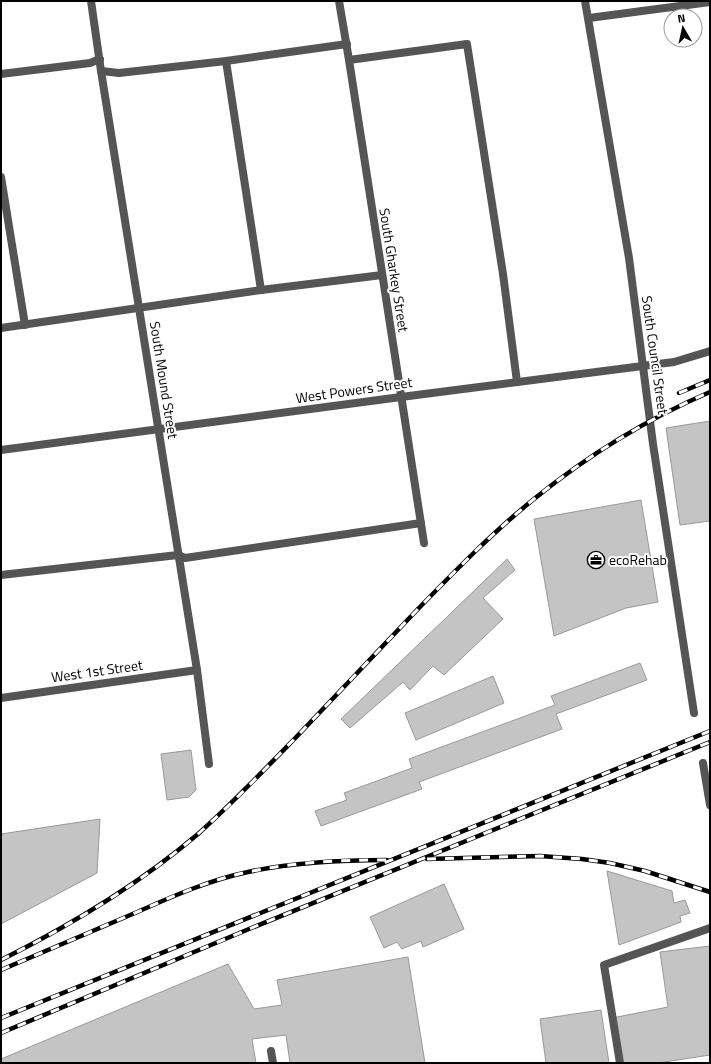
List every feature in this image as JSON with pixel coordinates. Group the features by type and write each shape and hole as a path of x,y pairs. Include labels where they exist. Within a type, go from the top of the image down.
{"street":[{"name":"South Mound Street","path":"91,1 101,72 197,670 209,764"},
{"name":"South Gharkey Street","path":"339,1 347,44 424,543"},
{"name":"South Council Street","path":"586,1 629,258 653,444 694,713"},
{"path":"589,18 710,2"},
{"path":"101,72 119,73 226,61 347,44"},
{"path":"349,60 467,44 503,274 517,382"},
{"path":"1,74 90,63 100,59"},
{"path":"226,61 261,290"},
{"path":"1,177 25,325"},
{"path":"1,328 261,290 382,275"},
{"name":"West Powers Street","path":"1,450 401,396 674,362 710,351"},
{"path":"1,575 178,554 185,558 421,523"},
{"name":"West 1st Street","path":"1,698 197,670"},
{"path":"703,763 710,805"},
{"path":"620,1063 604,965 710,928"},
{"path":"271,1051 273,1063"}],"building":[{"path":"710,421 710,521 680,525 666,428"},
{"name":"ecoRehab","path":"641,500 658,602 626,608 554,636 534,519"},
{"path":"507,559 515,570 483,598 503,619 444,675 433,666 410,690 403,682 350,728 341,719"},
{"path":"640,663 647,680 556,714 562,729 419,782 422,789 321,826 315,811 347,800 344,793 412,768 409,759 555,705 551,696"},
{"path":"493,676 504,703 416,740 405,713"},
{"path":"191,750 196,790 189,797 167,800 161,754"},
{"path":"100,819 97,873 1,924 1,834"},
{"path":"607,871 672,891 674,903 685,900 690,913 680,916 681,922 619,945"},
{"path":"444,884 464,929 423,947 421,941 402,949 397,942 384,948 370,917"},
{"path":"710,946 710,1055 658,1063 620,1063 612,1018 668,1007 660,952"},
{"path":"408,957 425,1063 290,1063 286,1035 252,1039 256,1063 1,1063 1,1059 228,964 254,1009 282,1005 277,980"},
{"path":"601,1010 609,1063 546,1063 540,1019"}],"railway":[{"path":"679,393 710,380"},
{"path":"1,960 53,933 103,903 152,870 198,834 265,770 459,567 503,525 534,499 596,453 663,414 710,392"},
{"path":"1,1018 710,731"},
{"path":"1,1033 249,929 710,742"},
{"path":"427,859 540,856 582,859 610,863 645,871 710,892"},
{"path":"1,970 176,895 233,875 300,864 352,860 387,860"}],"place":[{"name":"ecoRehab","path":"596,560"}]}
